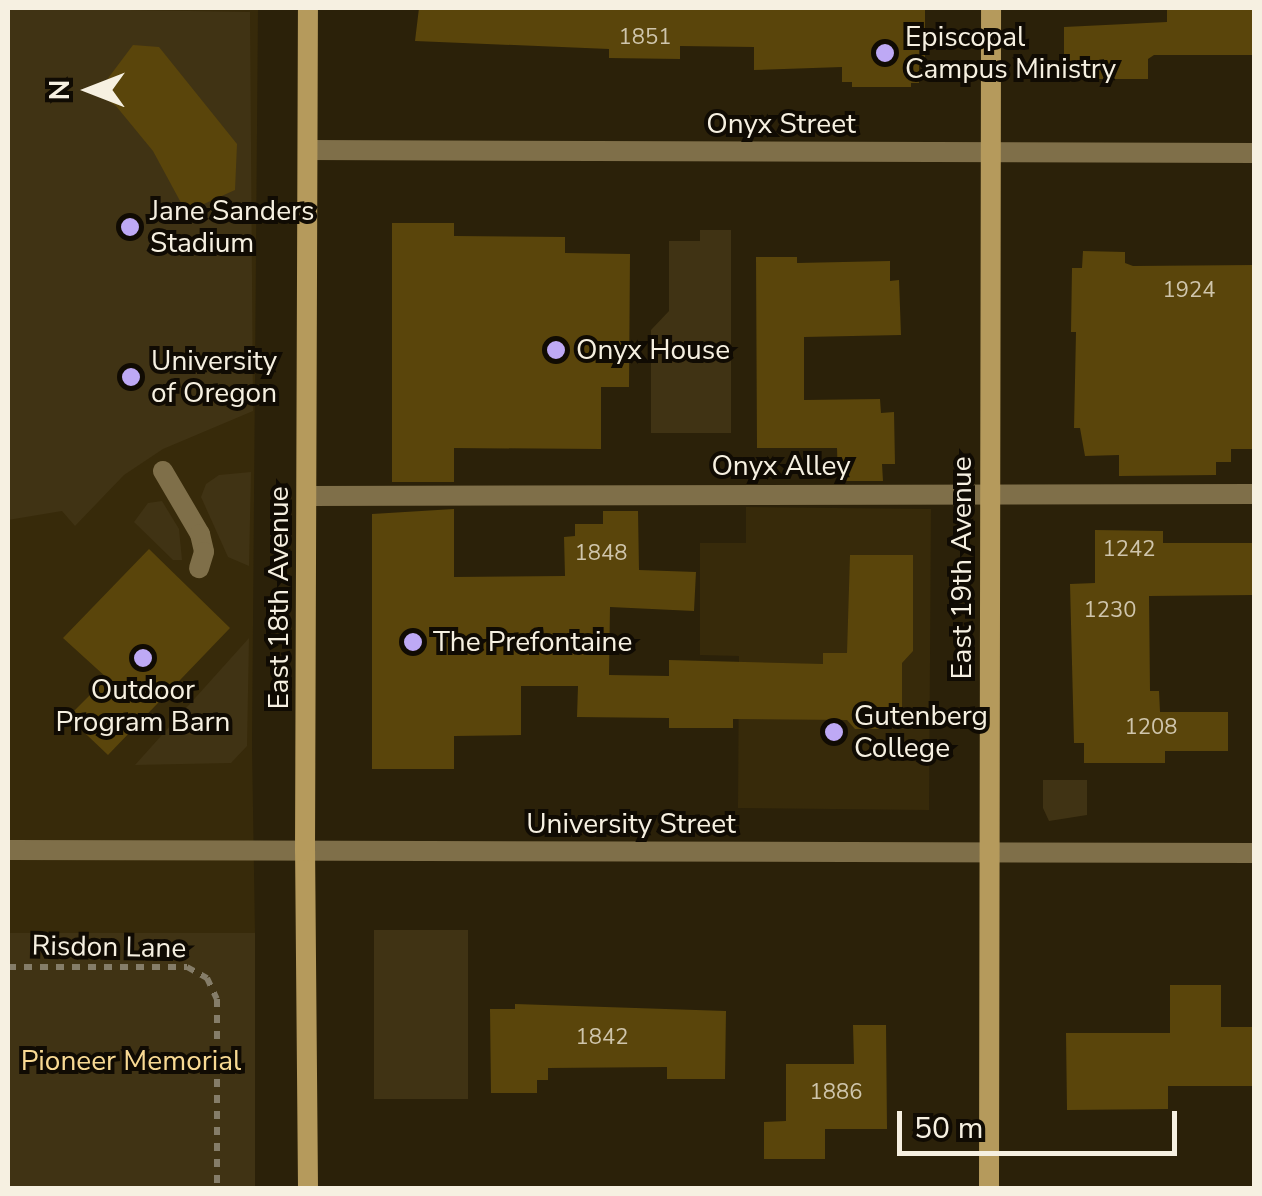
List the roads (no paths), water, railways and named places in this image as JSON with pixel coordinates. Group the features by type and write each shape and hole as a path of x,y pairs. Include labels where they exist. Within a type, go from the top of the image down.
{"street":[{"name":"East 18th Avenue","path":"308,8 304,851 308,1188"},
{"name":"East 19th Avenue","path":"988,1188 991,8"},
{"name":"Onyx Street","path":"308,150 1254,152"},
{"path":"163,470 200,534 204,552 199,568"},
{"name":"Onyx Alley","path":"308,496 1254,494"},
{"name":"University Street","path":"8,850 1254,853"}],"place":[{"name":"Episcopal Campus Ministry","path":"885,53"},
{"name":"Jane Sanders Stadium","path":"130,227"},
{"name":"Onyx House","path":"556,350"},
{"name":"University of Oregon","path":"131,377"},
{"name":"The Prefontaine","path":"413,642"},
{"name":"Outdoor Program Barn","path":"143,658"},
{"name":"Gutenberg College","path":"834,732"}],"park label":[{"name":"Pioneer Memorial","path":"131,1061"}]}
